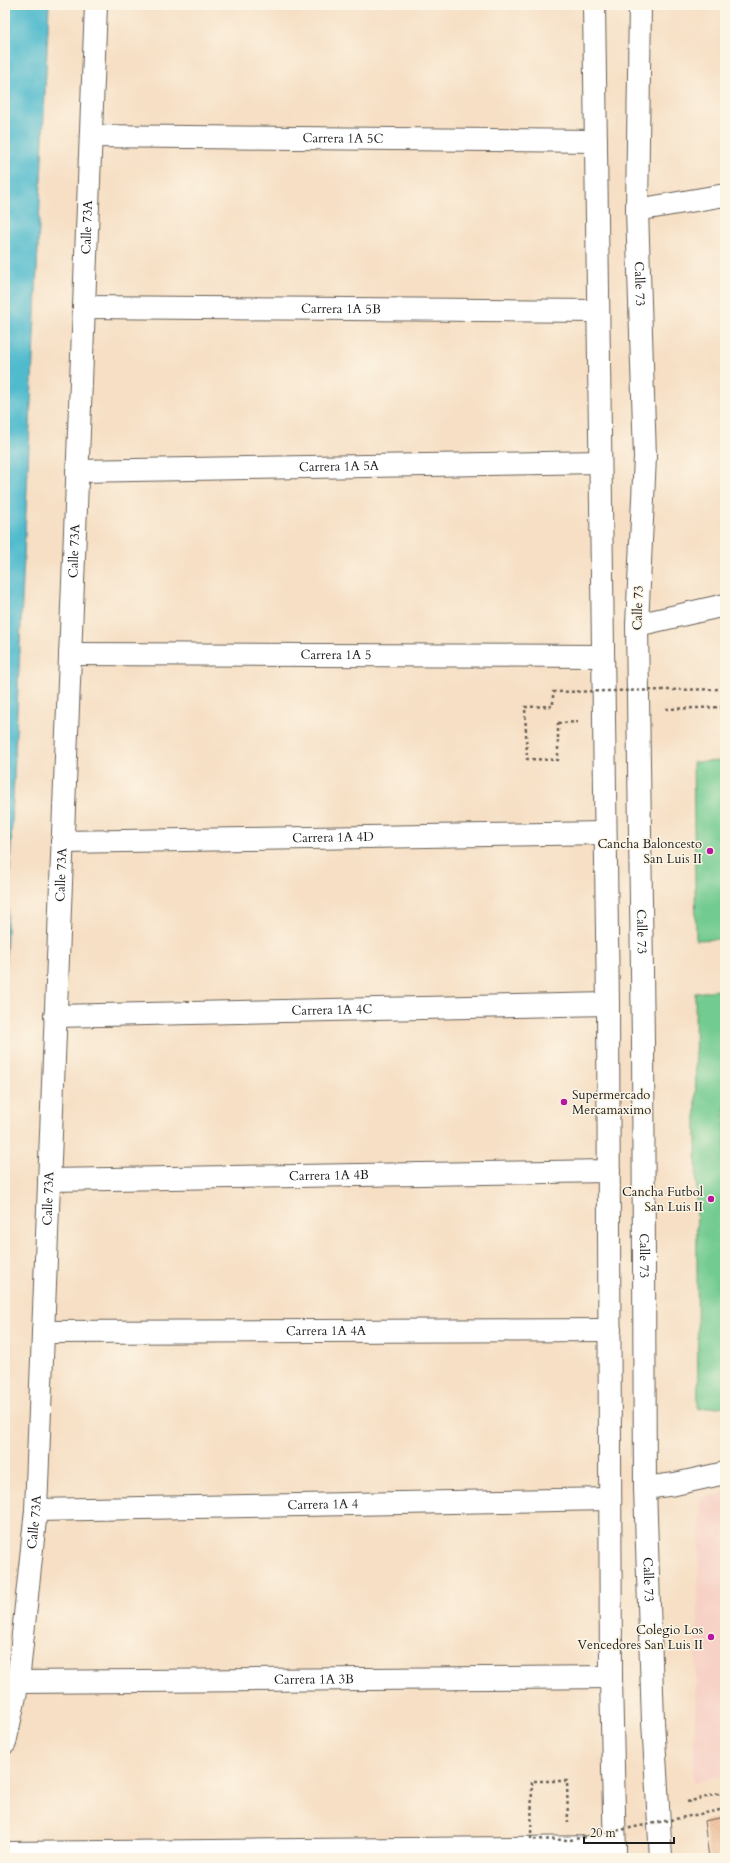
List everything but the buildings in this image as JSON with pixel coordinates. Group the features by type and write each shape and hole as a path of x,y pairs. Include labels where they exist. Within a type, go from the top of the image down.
{"street":[{"name":"Calle 73A","path":"5,1743 18,1682 36,1510 96,5"},
{"path":"5,1853 615,1852 611,1677 608,1004 604,833 594,5"},
{"name":"Calle 73","path":"640,5 637,210 645,457 637,625 643,1048 645,1488 653,1721 661,1858"},
{"name":"Carrera 1A 5C","path":"90,136 596,141"},
{"path":"637,210 725,195"},
{"name":"Carrera 1A 5B","path":"84,307 598,311"},
{"name":"Carrera 1A 5A","path":"77,471 600,462"},
{"path":"637,625 725,604"},
{"name":"Carrera 1A 5","path":"70,654 603,656"},
{"name":"Carrera 1A 4D","path":"62,842 604,833"},
{"name":"Carrera 1A 4C","path":"56,1016 608,1004"},
{"name":"Carrera 1A 4B","path":"49,1180 609,1171"},
{"name":"Carrera 1A 4A","path":"43,1332 610,1330"},
{"path":"645,1488 675,1484 725,1473"},
{"name":"Carrera 1A 4","path":"36,1510 610,1500"},
{"name":"Carrera 1A 3B","path":"18,1682 611,1677"}],"path":[{"path":"558,722 558,760 527,759 525,707 553,706 553,692 725,689"},
{"path":"663,709 725,707"},
{"path":"568,1823 567,1781 532,1781 531,1839 570,1840 725,1809"},
{"path":"687,1802 725,1792"}],"shaded area":[{"name":"Colegio Los Vencedores San Luis II","path":"725,1493 725,1775 693,1782 701,1498"}],"green space":[{"name":"Cancha Baloncesto San Luis II","path":"725,761 725,939 696,940 693,762"},
{"name":"Cancha Futbol San Luis II","path":"725,989 725,1406 698,1409 695,993"}],"water":[{"path":"5,5 49,5 5,977"}],"place":[{"name":"Cancha Baloncesto San Luis II","path":"710,851"},
{"name":"Supermercado Mercamaximo","path":"564,1102"},
{"name":"Cancha Futbol San Luis II","path":"711,1199"},
{"name":"Colegio Los Vencedores San Luis II","path":"711,1637"}]}
